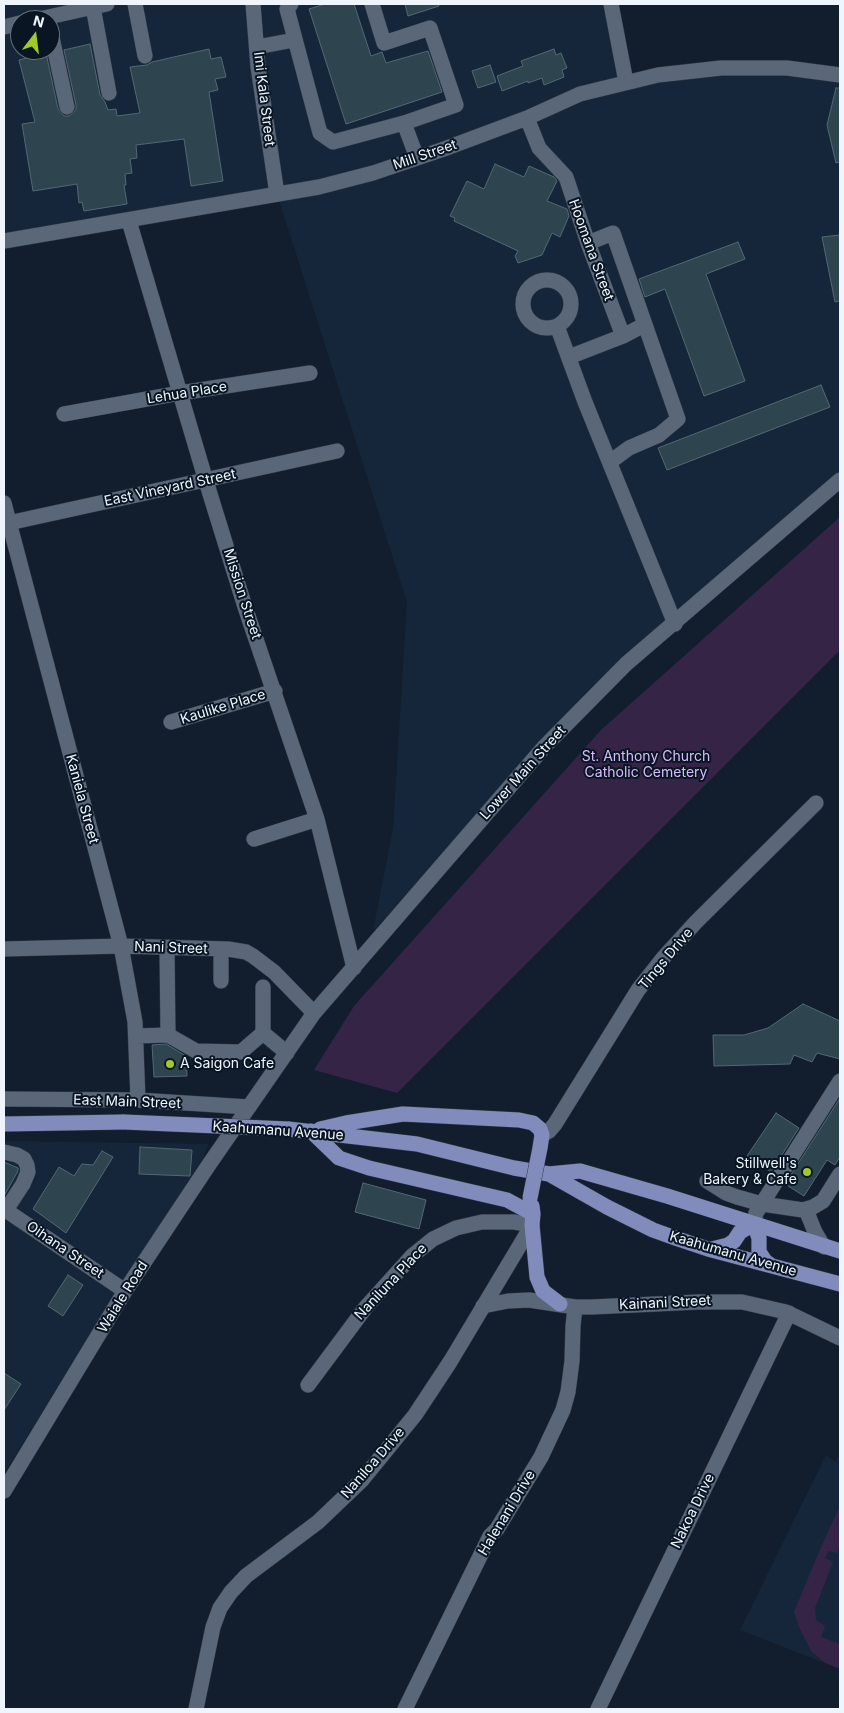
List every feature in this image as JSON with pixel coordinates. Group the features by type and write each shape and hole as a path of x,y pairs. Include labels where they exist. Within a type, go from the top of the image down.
{"main road":[{"path":"311,1131 346,1123 403,1114 527,1121 537,1126 541,1142 530,1198 533,1220 534,1263 540,1286 546,1295 560,1304"},
{"name":"Kaahumanu Avenue","path":"4,1124 124,1122 288,1129 417,1144 514,1168 549,1174 580,1171 667,1196 840,1251"},
{"path":"311,1131 339,1158 369,1168 507,1200 533,1220"},
{"name":"Kaahumanu Avenue","path":"549,1174 607,1207 653,1230 708,1249 840,1284"},
{"path":"708,1249 725,1247 734,1241 740,1232 754,1224 759,1238 759,1252 765,1261 772,1266"}],"street":[{"path":"135,4 145,56"},
{"name":"Imi Kala Street","path":"253,4 261,84 277,194"},
{"path":"291,4 287,9 320,133 334,142 404,123 456,105 430,28 384,43 372,4"},
{"path":"611,4 626,82"},
{"path":"60,17 100,5 109,92"},
{"path":"257,47 294,40"},
{"path":"55,60 67,107"},
{"name":"Mill Street","path":"4,241 319,187 416,158 527,118 580,94 658,75 721,68 787,68 840,75"},
{"name":"Hoomana Street","path":"527,118 539,148 566,177 622,336"},
{"path":"404,123 416,158"},
{"name":"Mission Street","path":"129,220 245,607 317,819 354,968"},
{"path":"588,243 613,233 678,419 659,435 629,448 610,462"},
{"path":"569,357 644,325"},
{"path":"557,326 675,624"},
{"name":"Lehua Place","path":"64,414 180,393 310,373"},
{"name":"East Vineyard Street","path":"6,524 336,451"},
{"name":"Lower Main Street","path":"249,1107 314,1013 545,746 626,664 675,624 840,480"},
{"name":"Kaniela Street","path":"4,503 6,524 121,946 135,1022 138,1100"},
{"name":"Kaulike Place","path":"171,722 275,691"},
{"name":"Tings Drive","path":"541,1142 555,1124 638,990 664,957 696,922 816,803"},
{"path":"254,839 317,819"},
{"name":"Nani Street","path":"4,949 121,946 221,949 246,952 294,991 314,1013"},
{"path":"167,948 168,1035"},
{"path":"221,949 221,981"},
{"path":"263,987 263,1034"},
{"path":"136,1036 168,1035 196,1051 241,1052 263,1034"},
{"path":"263,1034 287,1053"},
{"path":"754,1224 756,1213 840,1081"},
{"name":"East Main Street","path":"4,1100 138,1100 249,1107"},
{"name":"Waiale Road","path":"4,1490 126,1291 249,1107"},
{"path":"4,1152 24,1159 28,1172 23,1184 5,1210"},
{"path":"707,1181 726,1193 762,1204 806,1210 823,1201 840,1174"},
{"name":"Oihana Street","path":"5,1210 126,1291"},
{"path":"806,1210 815,1232 824,1247"},
{"name":"Naniloa Drive","path":"196,1709 213,1627 225,1600 246,1576 318,1522 362,1480 415,1415 450,1362 533,1220"},
{"name":"Naniluna Place","path":"308,1384 366,1307 412,1256 433,1239 456,1228 482,1222 533,1220"},
{"name":"Kainani Street","path":"483,1306 498,1302 521,1300 545,1301 575,1307 720,1301 764,1306 789,1314 840,1338"},
{"name":"Halenani Drive","path":"405,1709 490,1536 497,1529 541,1457 563,1410 568,1392 572,1361 572,1326 575,1307"},
{"name":"Nakoa Drive","path":"598,1709 789,1314"}],"shaded area":[{"path":"4,4 611,4 626,81 658,75 840,75 840,475 625,663 373,931 393,829 407,602 277,194 4,241"},
{"path":"4,1141 208,1144 203,1158 119,1288 4,1474"},
{"path":"840,1452 840,1669 740,1630 826,1455 836,1462"}],"green space":[{"name":"St. Anthony Church Catholic Cemetery","path":"840,517 840,650 397,1093 314,1070 354,1006 601,730"},
{"path":"840,1506 840,1545 837,1553 828,1551 825,1558 833,1562 815,1608 816,1620 825,1626 821,1637 840,1644 840,1669 825,1663 811,1651 794,1612"}],"building":[{"path":"325,4 354,4 371,56 382,52 386,63 428,51 442,92 346,124 309,9"},
{"path":"405,4 438,4 439,6 408,16"},
{"path":"90,44 100,95 108,110 116,109 117,116 140,113 130,67 147,65 152,62 209,49 211,59 221,57 226,77 215,79 218,90 209,92 223,181 191,186 184,139 136,145 137,158 130,159 132,173 125,174 126,185 124,185 127,204 84,211 82,202 79,203 77,184 33,191 22,124 35,122 19,60 48,60 58,109 64,116 69,116 76,110 76,105 64,50"},
{"path":"554,49 556,55 561,53 567,68 562,70 564,77 544,85 542,78 528,83 528,81 502,91 497,76 523,66 521,61"},
{"path":"490,65 496,82 478,88 472,71"},
{"path":"836,88 840,88 840,162 836,163 827,125"},
{"path":"495,164 524,177 529,166 554,177 557,181 547,201 567,209 569,216 560,237 552,233 542,255 518,263 515,256 518,251 454,221 455,218 450,216 467,181 484,189"},
{"path":"840,235 840,301 835,302 822,237"},
{"path":"738,242 745,259 706,274 745,381 704,396 665,289 645,297 639,279"},
{"path":"821,385 830,407 667,470 658,448"},
{"path":"803,1004 840,1021 840,1059 817,1053 812,1062 794,1055 790,1064 714,1066 713,1035 744,1035 768,1028"},
{"name":"A Saigon Cafe","path":"166,1044 186,1056 187,1076 154,1077 152,1045"},
{"path":"840,1098 840,1157 835,1165 827,1160 804,1196 785,1184"},
{"path":"776,1113 799,1128 771,1172 747,1156"},
{"path":"140,1147 192,1150 190,1176 139,1174"},
{"path":"102,1151 113,1157 66,1233 33,1209 59,1167 74,1176 82,1164 93,1165"},
{"path":"4,1162 18,1168 18,1171 4,1196"},
{"path":"363,1183 426,1200 419,1229 355,1212"},
{"path":"68,1275 83,1285 63,1316 48,1306"},
{"path":"4,1373 21,1384 4,1410"}],"place":[{"name":"A Saigon Cafe","path":"170,1064"},
{"name":"Stillwell's Bakery & Cafe","path":"807,1172"}]}
